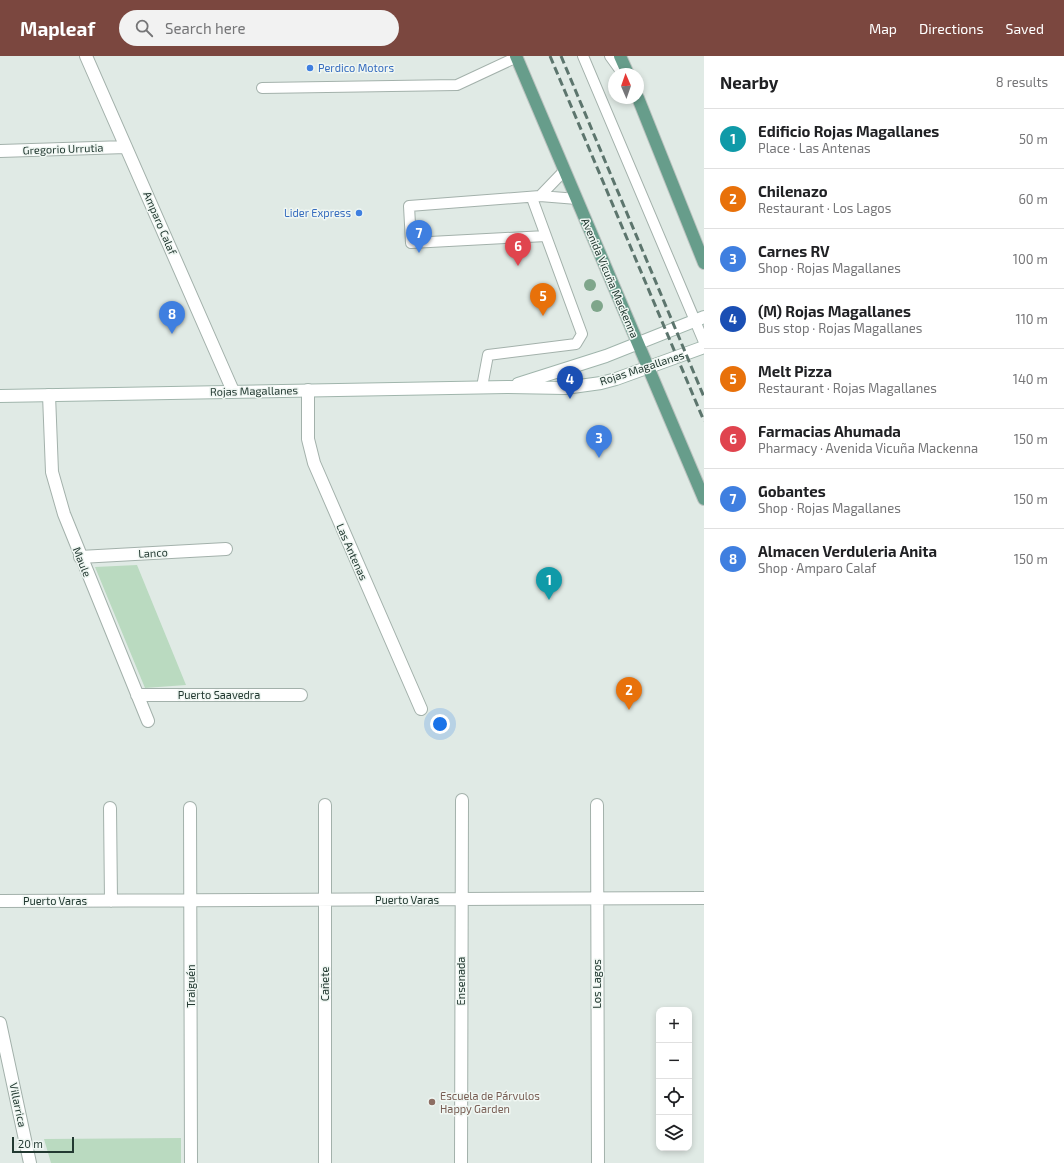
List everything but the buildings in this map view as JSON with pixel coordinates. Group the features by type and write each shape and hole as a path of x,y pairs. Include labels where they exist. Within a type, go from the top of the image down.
{"main road":[{"name":"Avenida Vicuña Mackenna","path":"517,56 704,499"},
{"path":"620,56 625,68"},
{"path":"640,104 704,264"}],"street":[{"name":"Amparo Calaf","path":"86,56 233,391"},
{"name":"Gregorio Urrutia","path":"0,150 126,147"},
{"name":"Rojas Magallanes","path":"507,387 590,362 700,318"},
{"name":"Rojas Magallanes","path":"0,396 507,387 565,388 585,386 616,379 704,347"},
{"name":"Las Antenas","path":"308,390 308,439 314,464 421,709"},
{"name":"Maule","path":"48,395 52,472 64,514 80,557 148,721"},
{"name":"Lanco","path":"80,557 226,549"},
{"name":"Puerto Saavedra","path":"137,695 301,695"},
{"name":"Ensenada","path":"461,1163 462,800"},
{"name":"Cañete","path":"325,805 325,1163"},
{"name":"Los Lagos","path":"597,805 598,1163"},
{"path":"110,808 111,900"},
{"name":"Traiguén","path":"190,808 191,1163"},
{"name":"Puerto Varas","path":"0,901 704,898"},
{"name":"Villarrica","path":"0,1023 30,1163"}],"lane":[{"path":"262,88 457,84 517,56"},
{"path":"583,56 700,318 704,342"},
{"path":"610,56 619,68"},
{"path":"536,197 565,170"},
{"path":"482,388 488,355 576,344 582,334 546,236 536,197"},
{"path":"546,236 411,243 409,206 536,197 577,199"}],"green space":[{"path":"137,565 186,685 145,688 95,567"},
{"path":"181,1138 181,1163 51,1163 44,1139"}],"railway":[{"path":"550,56 704,421"},
{"path":"561,56 704,397"}],"place":[{"name":"Perdico Motors","path":"310,68"},
{"name":"Lider Express","path":"359,213"},
{"name":"Gobantes","path":"419,253"},
{"name":"Farmacias Ahumada","path":"518,266"},
{"name":"Melt Pizza","path":"543,316"},
{"name":"Almacen Verduleria Anita","path":"172,334"},
{"name":"(M) Rojas Magallanes","path":"570,399"},
{"name":"Carnes RV","path":"599,458"},
{"name":"Edificio Rojas Magallanes","path":"549,600"},
{"name":"Chilenazo","path":"629,710"},
{"name":"Escuela de Párvulos Happy Garden","path":"432,1102"}]}
